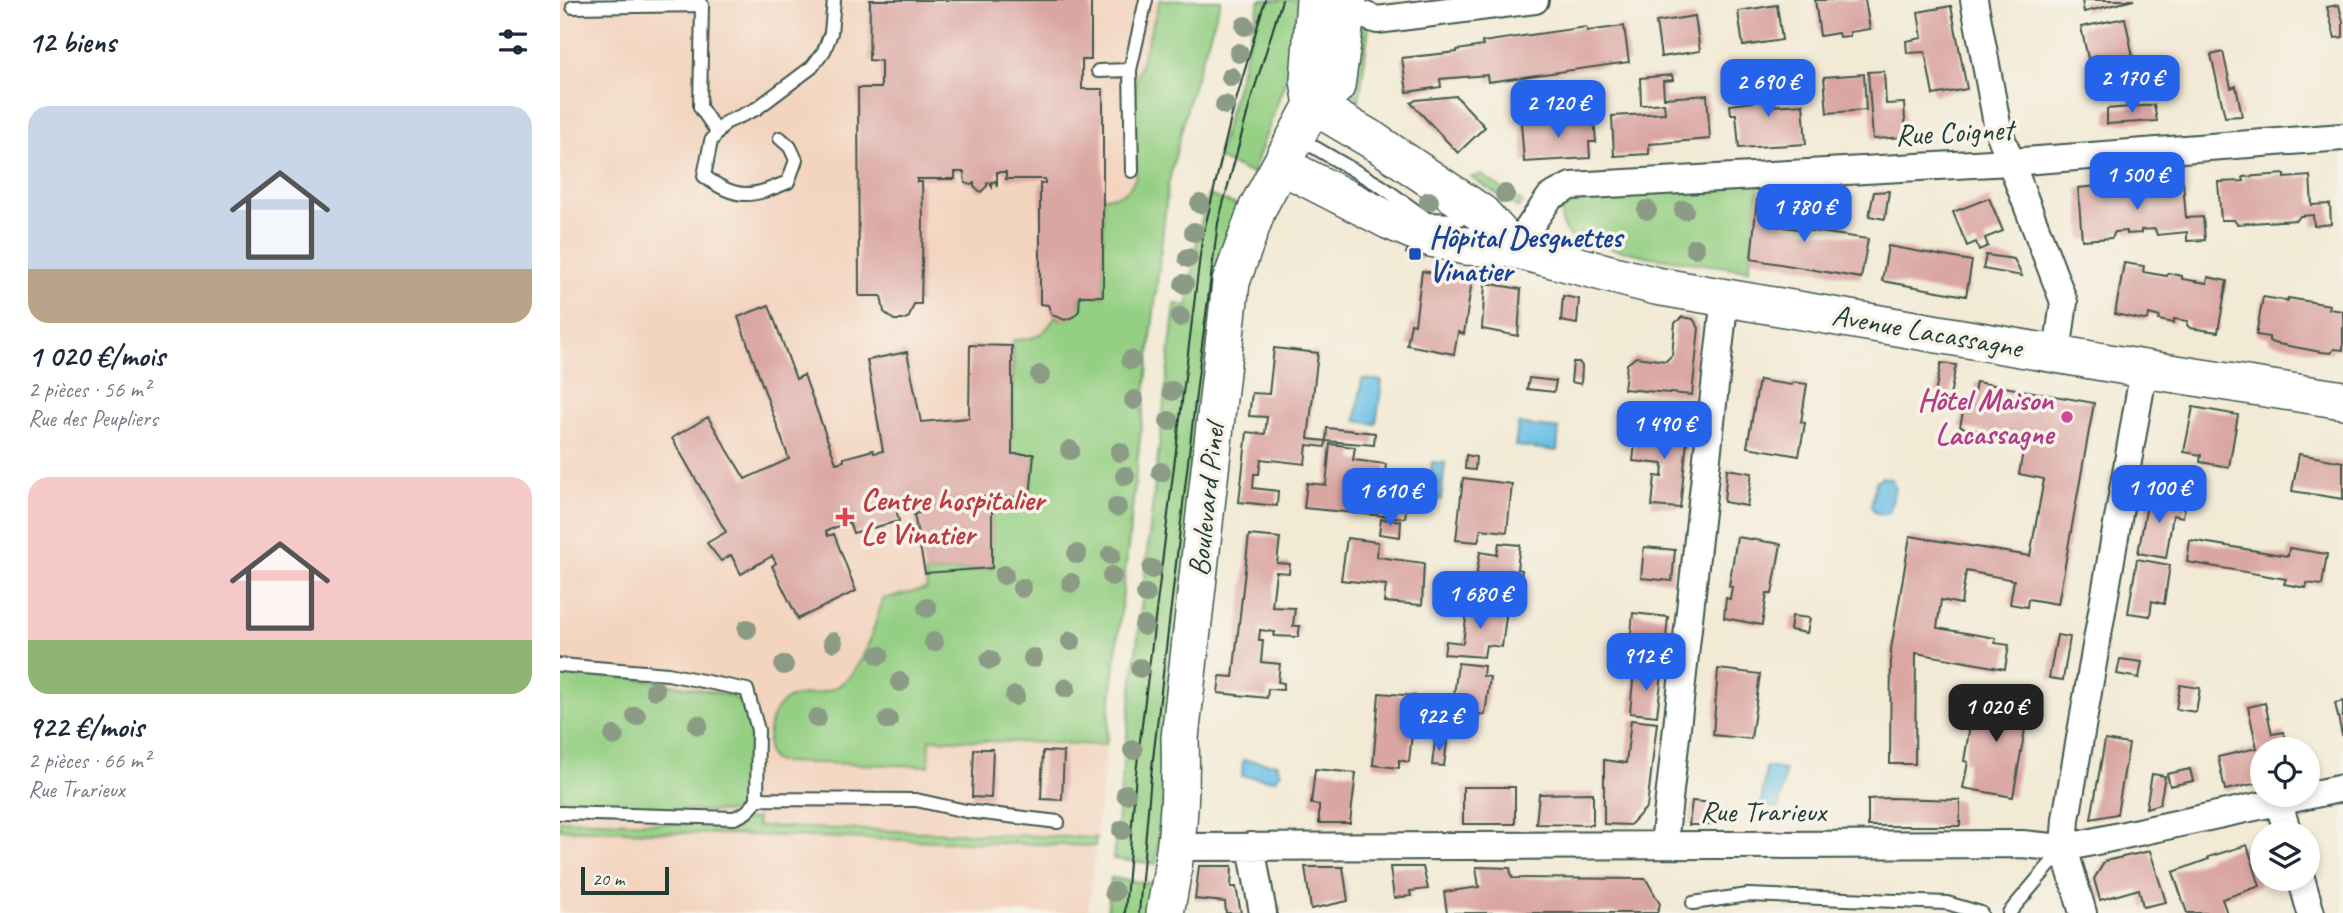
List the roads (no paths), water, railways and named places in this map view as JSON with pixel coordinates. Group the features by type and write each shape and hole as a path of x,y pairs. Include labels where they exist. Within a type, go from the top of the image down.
{"main road":[{"path":"1337,3 1310,80 1313,105 1374,141 1481,213 1514,249"},
{"name":"Boulevard Pinel","path":"1165,913 1176,847 1181,789 1180,738 1231,282 1253,218 1313,105"},
{"name":"Avenue Lacassagne","path":"1289,151 1390,221 1431,238 1465,246 1514,249 1656,286 2343,400"}],"street":[{"path":"1337,3 1377,20 1535,0"},
{"path":"1974,0 1998,129 2064,302 2057,353"},
{"name":"Rue Coignet","path":"1514,249 1550,197 1571,186 2010,162 2343,137"},
{"path":"1664,844 1725,296"},
{"path":"2083,913 2064,848 2066,819 2144,369"},
{"name":"Rue Trarieux","path":"2320,793 2343,788"},
{"name":"Rue Trarieux","path":"1176,847 2022,844 2064,848 2251,807"},
{"path":"1251,846 1263,913"},
{"path":"2305,891 2311,913"}],"lane":[{"path":"780,138 790,148 796,160 788,182 762,193 733,194 704,176 711,141 724,123 755,109 812,66 824,51 831,33 834,0"},
{"path":"1132,171 1130,70 1146,0"},
{"path":"569,4 702,5 700,107 718,132"},
{"path":"1098,71 1130,70"},
{"path":"1289,151 1381,186 1427,219 1456,220 1481,213"},
{"path":"560,665 668,674 747,691 758,730 757,799 752,808 743,815 733,818 560,813"},
{"path":"757,799 916,800 966,811 1058,822"},
{"path":"2009,913 2064,848"},
{"path":"1693,903 1748,895 1947,903 1981,913"}],"water":[{"path":"1362,379 1382,381 1376,424 1356,421"},
{"path":"1518,424 1559,429 1557,451 1515,446"},
{"path":"1432,462 1445,463 1441,500 1428,499"},
{"path":"1882,477 1892,479 1895,487 1890,511 1885,514 1876,513 1871,506 1876,481"},
{"path":"1243,760 1278,764 1281,773 1276,780 1242,776"},
{"path":"1766,767 1785,770 1779,808 1761,805"}],"tram line":[{"path":"1125,913 1136,773 1202,240 1231,118 1265,0"},
{"path":"1139,913 1151,776 1218,223 1250,103 1282,0"}],"place":[{"name":"Hôpital Desgnettes Vinatier","path":"1415,254"},
{"name":"Hôtel Maison Lacassagne","path":"2067,417"},
{"name":"Centre hospitalier Le Vinatier","path":"845,517"}]}
